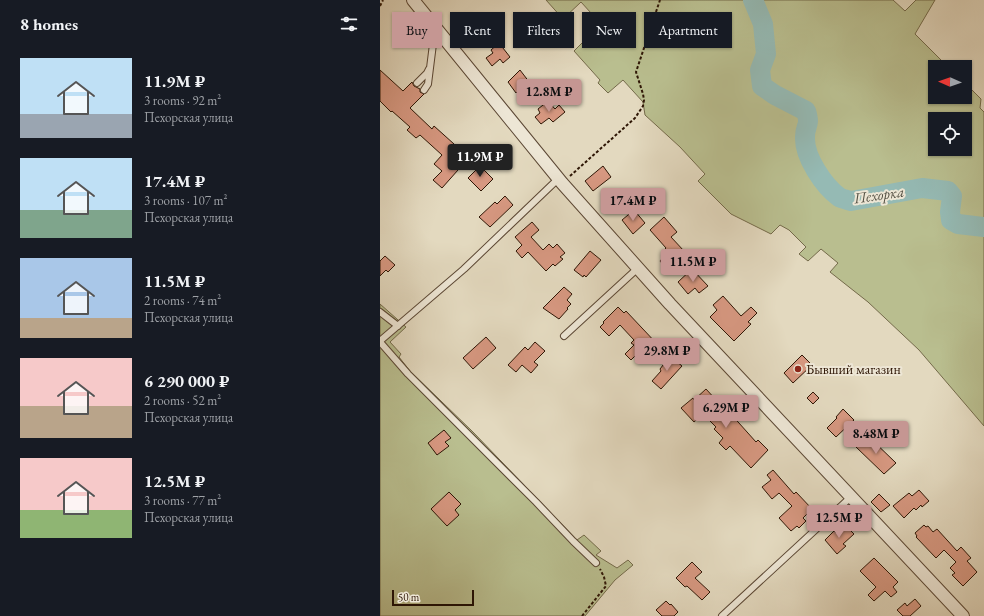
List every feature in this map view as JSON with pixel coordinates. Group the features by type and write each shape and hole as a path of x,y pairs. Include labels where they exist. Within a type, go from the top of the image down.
{"street":[{"path":"413,0 422,12"},
{"path":"442,37 560,181 638,268 963,616"}],"lane":[{"path":"424,90 428,84 432,48"},
{"path":"417,83 427,74 429,69"},
{"path":"560,181 464,269 380,342 408,374 596,563"},
{"path":"564,336 638,268"},
{"path":"380,312 398,326"},
{"path":"722,616 851,497"}],"path":[{"path":"380,6 383,0"},
{"path":"560,181 635,118 643,106 643,94 636,72 660,0"},
{"path":"582,616 606,586 604,577 596,563"}],"green space":[{"path":"546,0 893,0 905,11 916,0 935,0 915,34 941,60 928,60 928,104 972,104 972,90 981,99 980,108 984,112 984,426 919,350 868,302 830,272 838,263 821,249 808,261 799,254 806,247 789,230 780,225 771,234 731,214 698,181 705,174 680,147 645,115 643,102 623,80 608,93 598,83 600,80 574,51 582,43 582,48 636,48 636,12 590,12 581,2 570,12 557,12"},
{"path":"380,304 406,327 390,342 401,354 399,357 410,371 473,432 577,540 584,535 601,551 596,555 617,568 628,560 633,565 615,580 585,616 380,616"}],"building":[{"path":"493,48 503,48 510,57 503,63 500,59 492,66 486,58 493,53 491,50"},
{"path":"380,70 403,91 412,82 414,86 420,89 420,92 424,94 410,108 432,129 434,126 464,153 453,165 458,170 442,188 433,180 442,171 434,164 442,155 420,135 416,138 407,130 410,127 380,101"},
{"path":"520,70 533,87 522,96 518,91 516,93 508,82"},
{"path":"548,101 555,109 559,105 565,112 553,122 549,118 541,124 535,117 540,113 538,109"},
{"path":"480,166 493,179 481,191 468,178"},
{"path":"603,166 611,177 593,191 585,181"},
{"path":"505,196 513,205 490,227 479,217 495,202 497,204"},
{"path":"634,210 645,223 633,234 622,220"},
{"path":"664,217 677,232 671,237 684,251 665,267 660,261 667,253 664,250 666,248 650,230"},
{"path":"532,222 539,230 531,237 543,250 549,244 553,248 557,244 565,253 560,257 563,259 555,266 553,264 546,271 528,252 522,258 516,251 522,245 515,237"},
{"path":"590,251 601,260 586,277 584,275 583,277 574,270"},
{"path":"385,256 395,265 388,272 386,270 380,276 380,261"},
{"path":"692,269 708,286 699,293 695,288 688,294 678,282"},
{"path":"564,287 572,294 567,300 571,304 559,319 543,308"},
{"path":"723,296 741,316 751,307 757,313 748,322 751,324 734,341 710,317 717,310 713,305"},
{"path":"618,307 624,313 626,311 658,345 641,362 635,356 631,360 625,354 634,345 631,343 634,340 620,325 609,336 600,327"},
{"path":"486,337 496,348 473,369 463,358"},
{"path":"535,342 545,351 534,362 538,365 531,373 522,365 516,372 508,365 525,347 528,350"},
{"name":"Бывший магазин","path":"802,355 812,365 793,383 784,373"},
{"path":"670,356 682,366 661,389 652,381 661,371 660,369"},
{"path":"706,389 717,401 710,408 722,421 730,413 756,442 758,440 768,450 751,468 730,446 726,450 719,443 723,438 714,429 716,427 703,414 694,422 681,408 693,398 694,400"},
{"path":"813,392 819,398 813,404 807,398"},
{"path":"843,409 854,420 836,437 827,428 837,418 836,417"},
{"path":"444,430 451,438 445,442 449,446 437,455 428,443"},
{"path":"867,435 896,463 884,474 856,447"},
{"path":"773,470 794,494 796,492 812,509 803,518 806,521 799,528 797,526 791,531 779,518 792,506 779,493 772,499 762,487 771,480 767,475"},
{"path":"919,490 929,501 922,507 921,505 916,510 914,508 904,518 893,506 909,493 912,496"},
{"path":"449,492 461,504 455,510 459,515 447,526 431,509"},
{"path":"879,494 890,505 881,512 871,502"},
{"path":"845,525 854,534 843,544 846,546 837,554 825,540 834,531 836,533"},
{"path":"924,525 926,527 928,526 933,532 937,529 957,551 961,547 971,558 967,561 977,572 963,586 952,575 955,573 950,568 956,562 944,550 936,558 916,537 917,536 915,533"},
{"path":"874,558 898,582 893,587 897,592 891,597 885,591 874,601 868,595 876,587 860,571"},
{"path":"692,562 702,572 695,578 710,592 702,600 676,578"},
{"path":"915,599 921,606 910,616 903,616 897,610 905,603 907,606"},
{"path":"666,601 678,612 674,616 662,616 656,610"}],"waterway":[{"name":"Пехорка","path":"753,0 763,24 766,54 760,70 762,86 775,95 806,111 808,123 805,137 808,153 811,162 821,178 833,192 840,198 851,201 922,188 948,191 952,196 950,212 951,220 958,224 984,227"}],"place":[{"name":"Бывший магазин","path":"798,369"}]}
